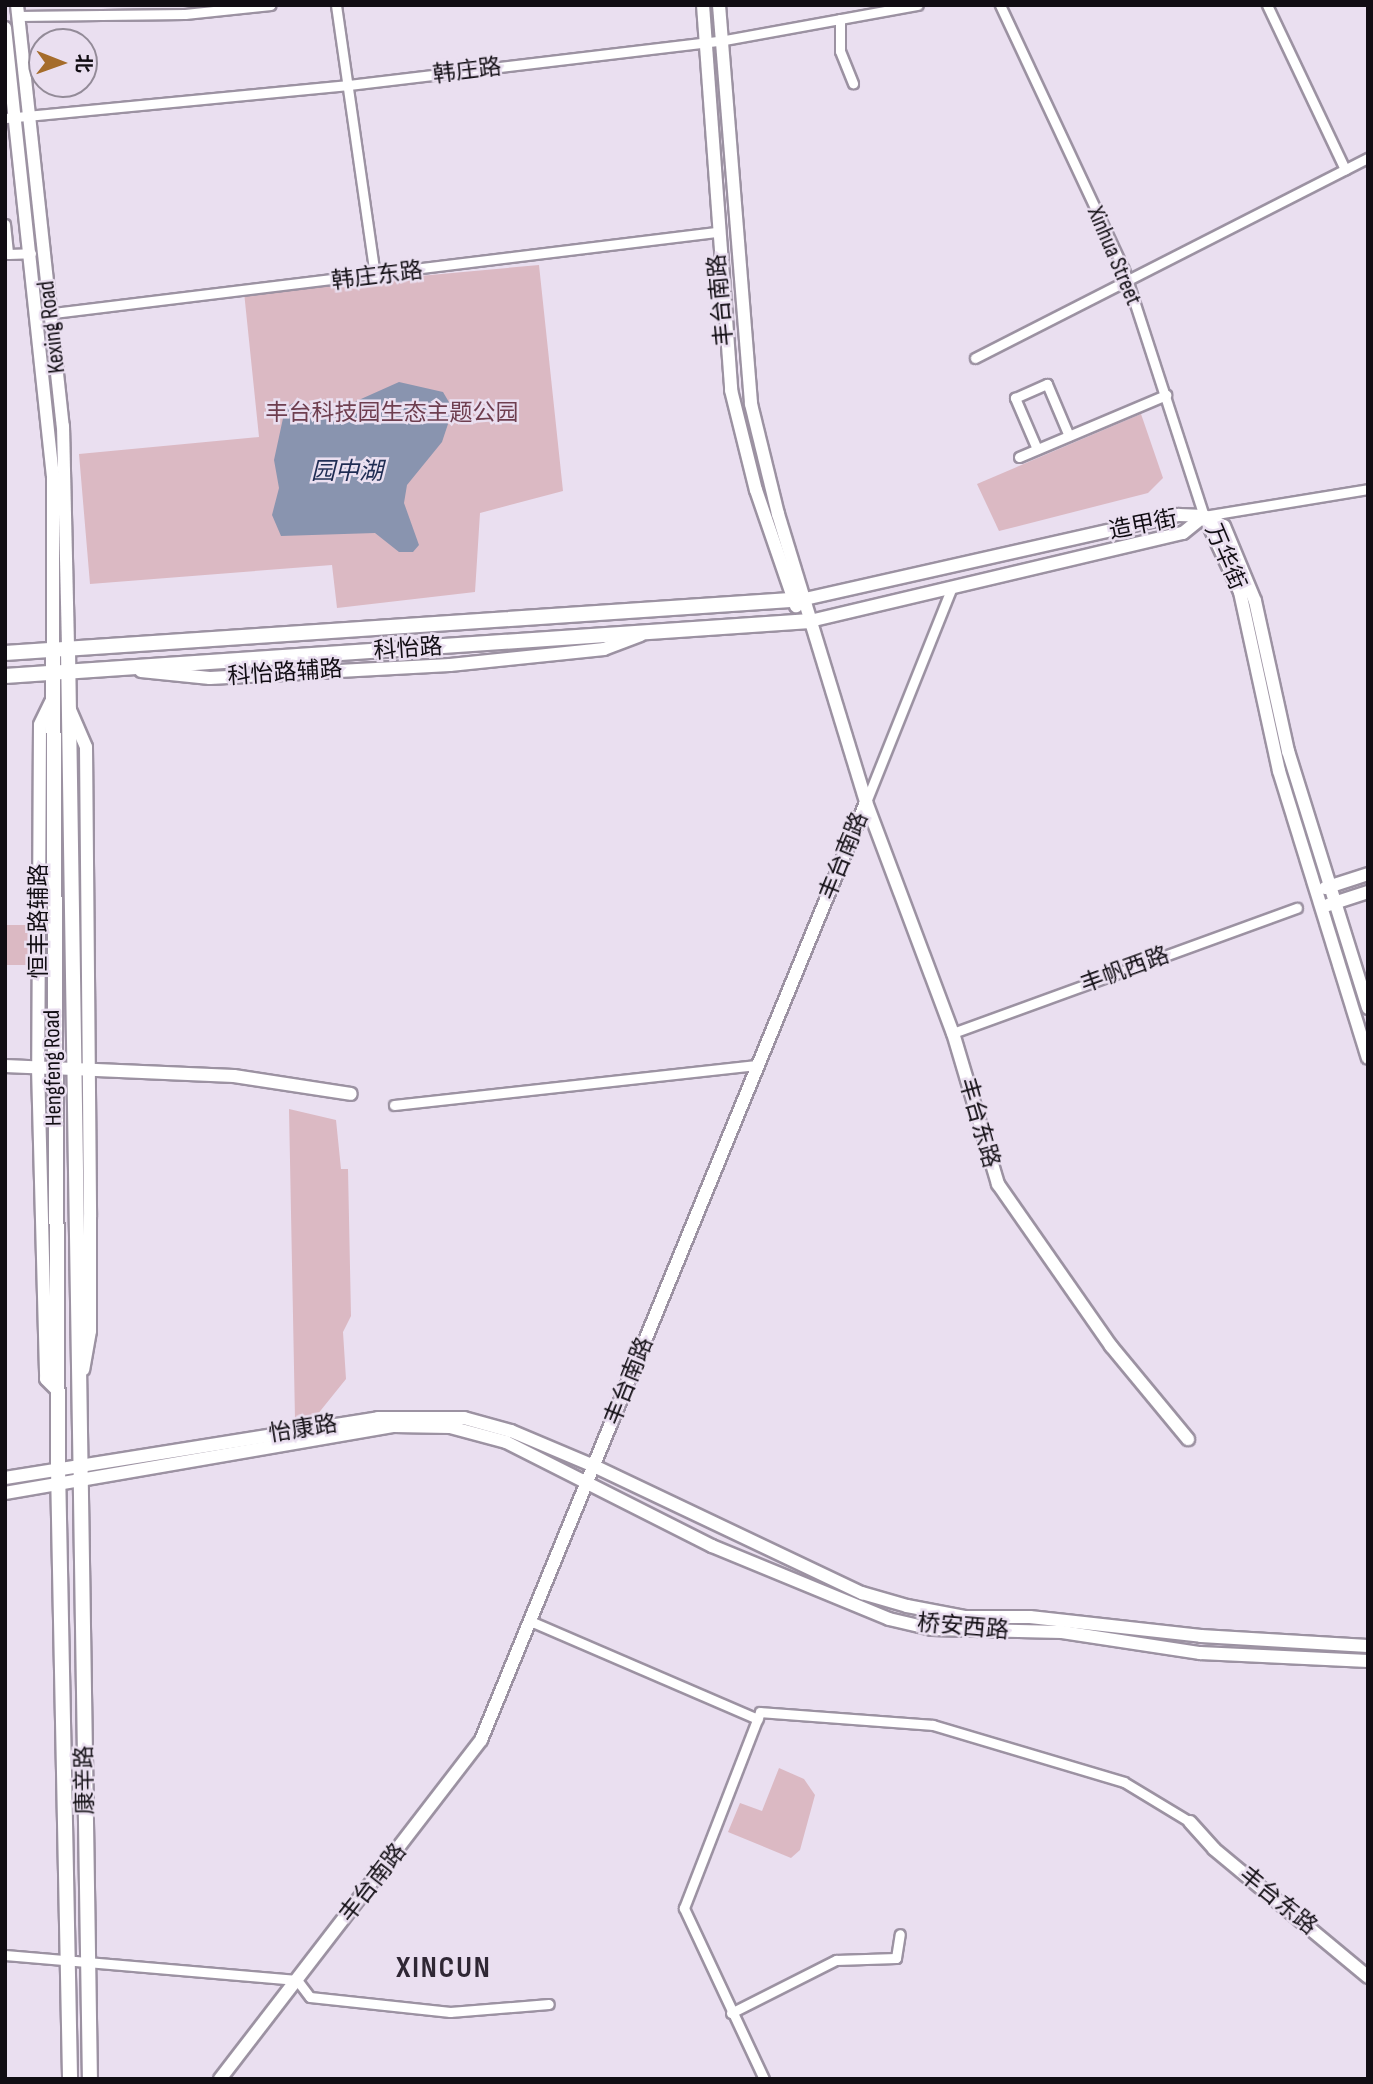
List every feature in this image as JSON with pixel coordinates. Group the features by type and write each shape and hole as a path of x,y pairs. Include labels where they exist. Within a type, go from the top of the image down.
{"main road":[{"name":"丰台南路","path":"220,2079 473,1754 866,802 810,621 798,600 734,405 716,232 703,5"},
{"name":"丰台南路","path":"719,5 738,290 751,404 798,600"},
{"name":"Kexing Road","path":"17,10 30,115 44,313 53,475 53,650"},
{"name":"Kexing Road","path":"5,28 10,117 31,253 44,313 66,467 68,650"},
{"name":"造甲街","path":"798,600 1179,515 1205,516"},
{"name":"造甲街","path":"810,621 1183,533 1205,516"},
{"name":"万华街","path":"1205,516 1224,526 1248,580 1280,724 1368,1008"},
{"name":"万华街","path":"1205,516 1240,592 1271,741 1368,1058"},
{"name":"科怡路","path":"5,653 798,600"},
{"name":"科怡路","path":"5,676 810,621"},
{"name":"Hengfeng Road","path":"53,650 46,1068 58,1485"},
{"name":"Hengfeng Road","path":"68,650 80,1482"},
{"path":"70,710 86,747 90,1331 78,1397"},
{"name":"丰台东路","path":"866,802 953,1033 998,1184 1111,1346 1188,1439"},
{"path":"1316,892 1368,874"},
{"path":"1321,907 1368,892"},
{"path":"5,1066 234,1076 351,1094"},
{"name":"怡康路","path":"5,1478 368,1419 432,1415 487,1422 594,1466"},
{"name":"怡康路","path":"5,1493 422,1426 479,1433 588,1480"},
{"name":"桥安西路","path":"594,1466 862,1593 907,1606 966,1617 1030,1617 1201,1636 1368,1646"},
{"name":"桥安西路","path":"588,1480 712,1546 889,1619 932,1629 1062,1632 1200,1653 1368,1661"},
{"name":"康辛路","path":"80,1482 90,2079"},
{"name":"康辛路","path":"58,1485 70,2079"},
{"name":"丰台东路","path":"1190,1822 1214,1849 1368,1977"}],"street":[{"path":"17,10 185,14 271,5"},
{"path":"336,5 375,277"},
{"name":"韩庄路","path":"10,117 349,85 723,40 918,5"},
{"name":"Xinhua Street","path":"1000,5 1127,278 1205,516"},
{"path":"1267,5 1345,169"},
{"path":"839,19 840,51 853,84"},
{"path":"975,358 1127,278 1368,158"},
{"path":"5,224 8,254 31,253"},
{"name":"韩庄东路","path":"44,313 375,277 716,232"},
{"path":"1037,449 1015,398 1047,384 1069,436"},
{"path":"1019,457 1166,395"},
{"path":"1205,516 1368,489"},
{"path":"866,802 951,589"},
{"name":"丰帆西路","path":"953,1033 1297,908"},
{"path":"394,1104 759,1065"},
{"path":"530,1621 759,1715 933,1726 1124,1782 1190,1822"},
{"path":"759,1715 687,1898 685,1920 764,2079"},
{"path":"731,2013 836,1960 896,1958 900,1934"},
{"path":"5,1955 297,1980 310,1997 438,2010 549,2004"}],"green space":[{"name":"丰台科技园生态主题公园","path":"539,265 563,491 480,513 475,592 337,608 332,565 90,584 79,454 259,437 244,292"},
{"path":"1141,414 1163,478 1148,493 999,531 977,484"},
{"path":"5,925 31,925 30,965 5,965"},
{"path":"289,1109 336,1120 341,1169 348,1169 351,1316 343,1332 346,1379 317,1415 295,1419"},
{"path":"779,1768 804,1779 815,1795 800,1850 791,1858 728,1832 740,1803 762,1811"}],"water":[{"name":"园中湖","path":"399,382 443,392 453,409 442,442 407,485 404,503 419,545 413,552 399,552 375,533 281,536 272,515 279,488 274,460 285,409 293,403 316,406 323,416"}],"district":[{"name":"XINCUN","path":"444,1968"}]}
